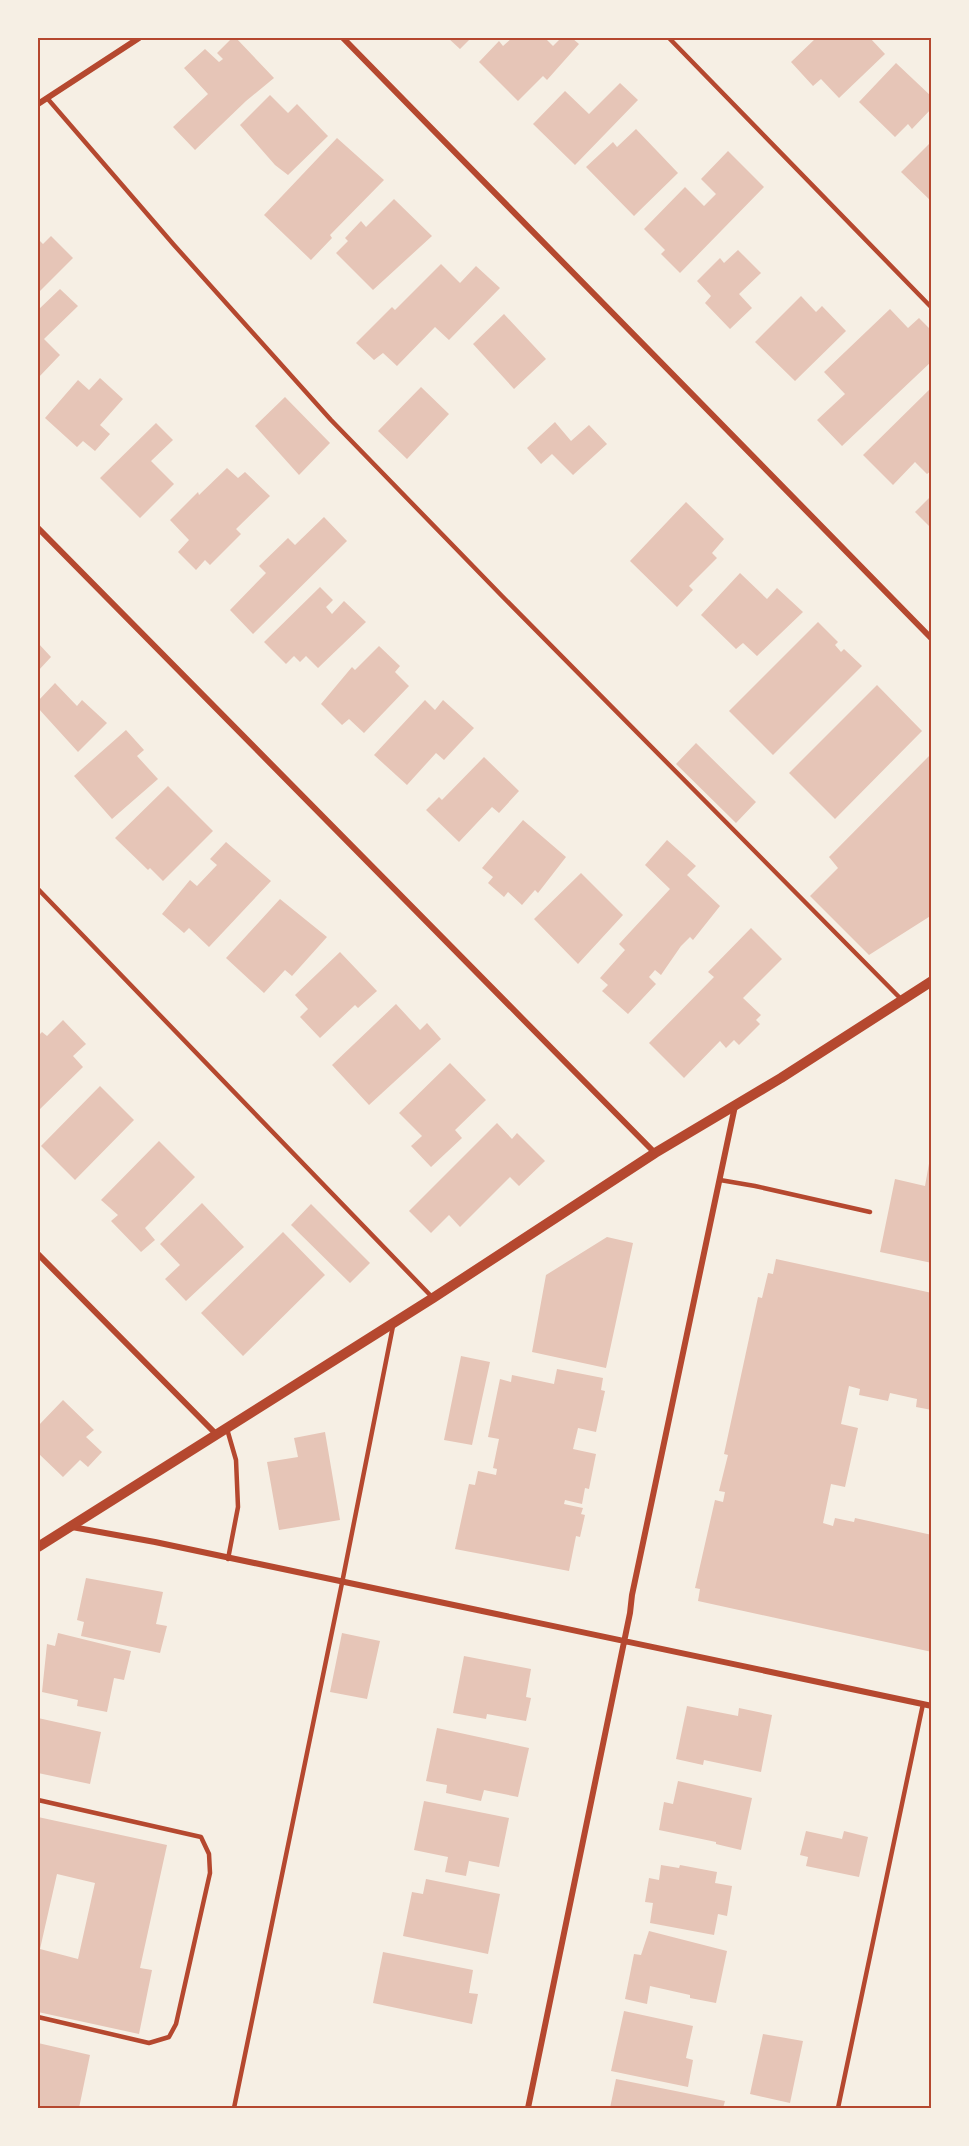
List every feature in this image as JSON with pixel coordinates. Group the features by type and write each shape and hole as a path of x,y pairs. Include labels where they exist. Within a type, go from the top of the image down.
{"street":[{"path":"38,104 139,38"},
{"path":"343,38 932,639"},
{"path":"38,528 655,1153"},
{"path":"38,1547 394,1320 433,1298 655,1153 735,1106 932,981"},
{"path":"528,2109 735,1106"},
{"path":"38,1254 215,1433"},
{"path":"69,1527 155,1542 932,1706"}],"lane":[{"path":"669,38 932,308"},
{"path":"47,98 182,254 331,420 501,596 901,999"},
{"path":"38,889 433,1298"},
{"path":"720,1180 870,1212"},
{"path":"234,2109 394,1320"},
{"path":"227,1427 236,1460 238,1507 228,1559"},
{"path":"838,2109 923,1704"},
{"path":"38,1800 201,1837 209,1854 210,1873 176,2024 169,2037 149,2043 38,2017"}],"building":[{"path":"232,38 236,38 274,78 246,101 195,150 173,127 208,94 184,68 205,49 219,62 223,59 217,53"},
{"path":"448,38 471,38 460,49"},
{"path":"512,38 545,38 553,46 561,38 572,38 579,44 547,80 543,76 518,101 479,62 499,41 503,46"},
{"path":"816,38 870,38 885,54 839,98 821,79 813,86 791,62"},
{"path":"896,63 932,97 932,108 912,129 908,124 895,137 859,102"},
{"path":"620,83 638,100 575,165 533,124 565,91 589,114"},
{"path":"270,95 288,113 297,104 328,136 288,175 275,165 240,125"},
{"path":"636,129 678,173 634,216 586,167 613,142 617,147"},
{"path":"337,138 384,180 330,235 332,238 311,260 264,215"},
{"path":"932,141 932,202 901,172"},
{"path":"728,151 764,187 680,273 661,254 665,250 644,229 685,187 704,206 716,194 701,179"},
{"path":"394,199 432,236 373,290 336,253 348,241 345,238 361,221 366,227"},
{"path":"51,236 73,258 38,293 38,239 43,244"},
{"path":"738,250 761,273 739,294 752,308 730,329 705,303 711,296 697,281 720,258 724,263"},
{"path":"441,264 460,283 476,266 500,288 449,340 435,327 397,366 383,353 374,360 356,343 392,307 395,310"},
{"path":"60,289 78,306 44,339 60,355 38,378 38,310"},
{"path":"801,296 816,312 822,306 846,331 795,381 755,342"},
{"path":"890,309 908,328 919,318 932,331 932,361 842,446 817,420 845,394 824,372"},
{"path":"504,314 546,359 514,389 473,344"},
{"path":"100,378 123,399 100,425 110,434 95,451 83,441 77,447 45,418 78,380 89,390"},
{"path":"421,387 449,414 407,459 378,431"},
{"path":"932,387 932,470 927,474 915,462 893,485 863,455"},
{"path":"285,397 330,443 299,475 255,426"},
{"path":"555,422 571,441 589,425 607,444 573,475 552,454 541,464 527,448"},
{"path":"156,423 173,440 151,461 174,484 140,518 100,478"},
{"path":"227,468 238,478 245,472 270,496 236,529 241,534 210,565 205,560 196,570 178,552 189,540 170,520 198,492 199,495"},
{"path":"932,495 932,529 915,512"},
{"path":"686,502 724,539 712,553 717,558 689,586 693,590 677,607 630,561"},
{"path":"324,517 347,541 253,634 230,610 266,573 259,566 288,538 295,545"},
{"path":"740,573 767,599 777,588 803,612 757,656 743,643 736,649 701,615"},
{"path":"320,587 333,600 326,607 332,614 344,601 366,622 318,668 306,656 300,662 294,656 286,664 264,642"},
{"path":"818,622 838,642 835,645 841,652 844,649 862,666 773,755 729,711"},
{"path":"38,643 51,657 38,671"},
{"path":"379,646 400,666 395,672 409,686 364,733 349,719 342,725 321,704 352,667 355,670"},
{"path":"55,683 77,706 82,700 107,723 78,752 38,708 38,701"},
{"path":"877,685 922,731 835,819 789,773"},
{"path":"425,700 435,710 443,700 474,728 444,760 436,753 407,785 374,755"},
{"path":"126,730 144,750 137,756 158,779 112,819 74,776"},
{"path":"696,743 756,802 736,823 676,764"},
{"path":"932,753 932,915 869,955 810,896 838,868 829,857"},
{"path":"484,757 519,791 499,813 492,807 459,842 426,810 439,797 442,800"},
{"path":"168,786 213,831 163,881 150,868 148,870 115,838"},
{"path":"523,820 566,857 538,893 535,890 522,905 508,892 504,897 488,883 493,877 482,868"},
{"path":"667,840 696,866 687,875 720,906 693,940 690,937 681,946 661,975 655,970 649,977 656,984 628,1014 602,991 608,985 600,978 625,950 619,944 670,889 645,865"},
{"path":"226,842 271,881 209,947 189,928 184,933 162,914 190,880 197,886 217,865 210,859"},
{"path":"581,873 623,915 578,964 534,919"},
{"path":"280,899 327,937 292,976 285,970 264,993 226,958"},
{"path":"751,928 782,959 743,998 761,1015 756,1020 760,1024 739,1045 734,1040 726,1048 720,1041 684,1078 649,1043 714,977 708,972"},
{"path":"340,952 377,991 358,1008 355,1005 320,1038 300,1017 308,1009 295,995"},
{"path":"396,1004 420,1030 427,1023 441,1039 369,1105 332,1065"},
{"path":"63,1020 86,1044 73,1056 83,1067 38,1111 38,1036 42,1032 47,1036"},
{"path":"450,1063 486,1100 455,1130 462,1138 431,1167 411,1146 422,1136 399,1113"},
{"path":"100,1086 134,1120 75,1180 41,1146"},
{"path":"497,1123 512,1139 517,1133 545,1161 519,1186 510,1177 460,1227 449,1215 431,1233 409,1211"},
{"path":"159,1141 195,1177 145,1228 155,1240 141,1252 111,1221 118,1215 101,1200"},
{"path":"930,1158 932,1263 880,1252 895,1179 925,1186"},
{"path":"202,1203 244,1247 186,1301 165,1279 180,1265 160,1244"},
{"path":"311,1204 370,1263 350,1283 291,1225"},
{"path":"283,1232 325,1275 243,1356 201,1313"},
{"path":"607,1237 633,1243 606,1368 532,1352 546,1275"},
{"path":"776,1259 932,1293 932,1410 916,1407 917,1399 890,1393 888,1401 859,1395 860,1389 849,1386 841,1424 858,1428 845,1487 831,1484 823,1523 833,1526 835,1518 854,1522 855,1518 932,1535 932,1652 698,1601 700,1589 695,1588 715,1500 723,1502 725,1492 719,1491 728,1455 724,1454 758,1297 762,1298 768,1273 773,1274"},
{"path":"461,1356 490,1362 472,1445 444,1440"},
{"path":"557,1369 603,1378 601,1390 605,1391 596,1432 578,1428 573,1449 596,1454 589,1489 585,1488 582,1504 565,1500 564,1504 583,1508 581,1514 585,1515 580,1537 576,1536 569,1571 455,1549 469,1484 475,1485 478,1471 496,1475 497,1469 493,1468 499,1439 488,1437 500,1379 511,1382 512,1375 554,1384"},
{"path":"63,1400 94,1430 86,1437 102,1452 88,1467 80,1460 63,1477 38,1453 38,1426"},
{"path":"325,1432 340,1520 279,1530 267,1462 298,1457 294,1438"},
{"path":"86,1578 163,1592 156,1624 167,1626 160,1653 81,1636 84,1622 77,1620"},
{"path":"58,1633 131,1651 124,1680 114,1678 107,1712 77,1706 78,1700 42,1692 47,1644 55,1646"},
{"path":"342,1633 380,1641 367,1699 330,1692"},
{"path":"464,1656 531,1669 526,1697 531,1698 526,1721 487,1714 486,1719 453,1713"},
{"path":"687,1706 738,1716 739,1708 772,1715 761,1772 704,1760 703,1765 676,1759"},
{"path":"38,1718 101,1732 90,1784 38,1773"},
{"path":"437,1728 529,1748 518,1797 484,1790 481,1801 446,1793 447,1785 426,1781"},
{"path":"678,1781 752,1798 741,1850 716,1844 716,1842 659,1830 664,1802 673,1804"},
{"path":"424,1801 509,1818 499,1867 469,1861 466,1876 445,1872 448,1857 414,1850"},
{"path":"38,1817 167,1845 140,1968 152,1970 139,2034 38,2012","holes":["57,1874 95,1883 78,1959 40,1949"]},
{"path":"806,1831 842,1839 844,1831 868,1837 859,1877 806,1866 808,1857 800,1855"},
{"path":"661,1865 679,1868 680,1865 717,1872 715,1883 732,1886 727,1916 718,1914 714,1935 650,1923 653,1903 645,1902 649,1878 659,1880"},
{"path":"426,1879 500,1894 488,1954 403,1936 412,1892 423,1894"},
{"path":"649,1931 727,1951 716,2003 650,1986 647,2004 625,1999 634,1954 641,1955"},
{"path":"383,1952 473,1970 469,1993 478,1994 472,2024 373,2003"},
{"path":"624,2011 693,2026 686,2058 693,2060 688,2087 611,2071"},
{"path":"763,2034 803,2041 790,2103 750,2094"},
{"path":"38,2043 90,2055 79,2108 38,2108"},
{"path":"616,2079 725,2101 723,2108 610,2108"}]}
